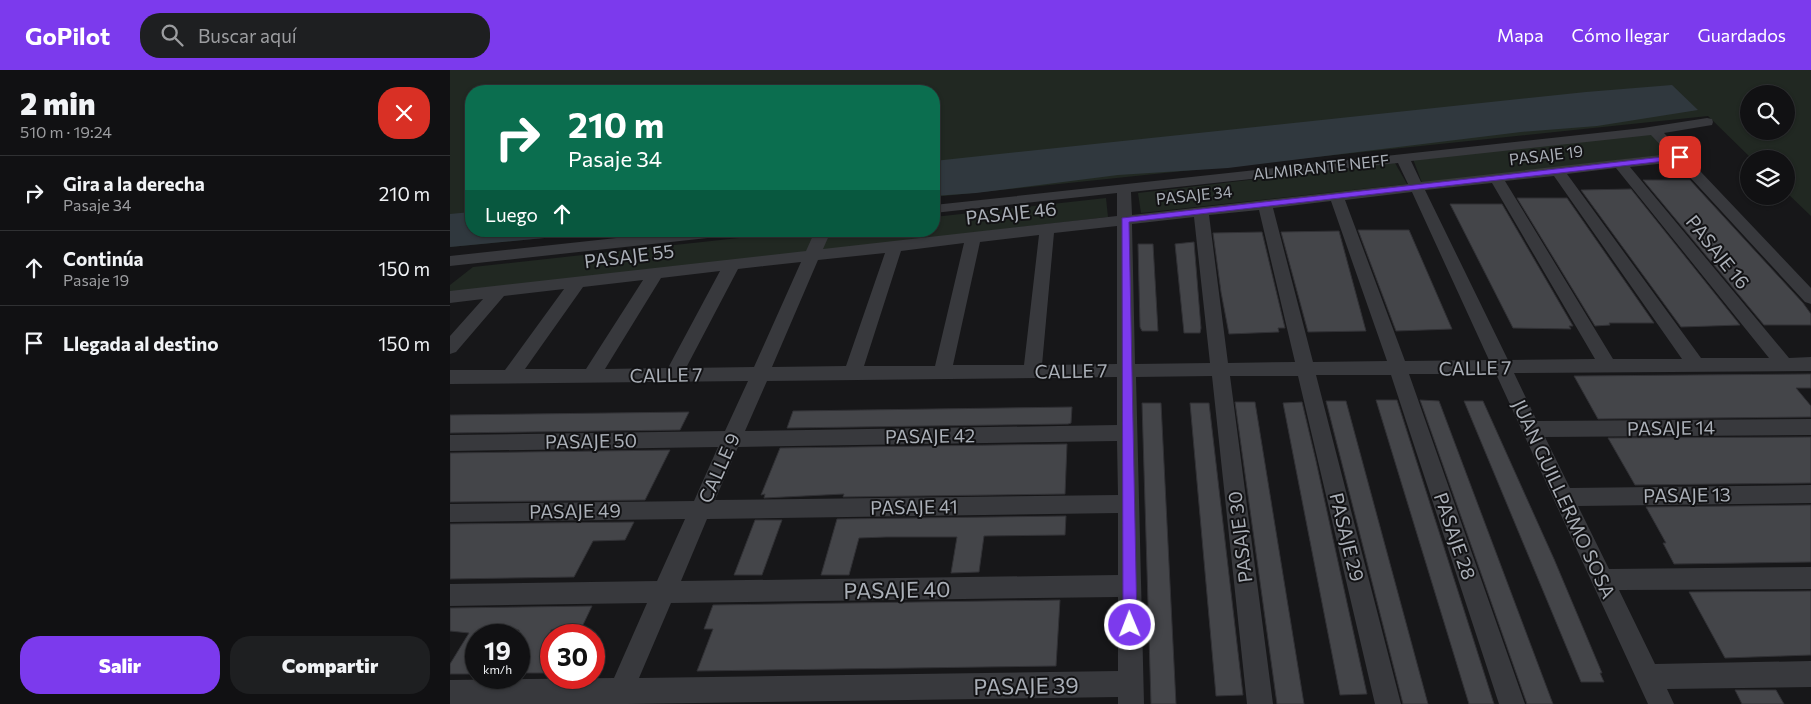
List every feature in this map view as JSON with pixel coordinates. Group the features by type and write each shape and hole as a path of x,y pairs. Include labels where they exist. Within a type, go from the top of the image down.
{"street":[{"name":"ALMIRANTE NEFF","path":"940,208 1403,158 1707,122"},
{"path":"1653,129 1811,298"},
{"name":"PASAJE 19","path":"1417,188 1680,157"},
{"name":"JUAN GUILLERMO SOSA","path":"1403,158 1661,704"},
{"name":"PASAJE 16","path":"1620,164 1784,364"},
{"path":"1558,171 1696,365"},
{"path":"1496,178 1608,366"},
{"path":"1124,188 1131,694"},
{"name":"PASAJE 34","path":"1125,220 1417,188"},
{"name":"PASAJE 28","path":"1336,196 1398,368 1512,704"},
{"name":"PASAJE 29","path":"1265,204 1388,704"},
{"name":"PASAJE 30","path":"1201,212 1260,704"},
{"name":"PASAJE 46","path":"812,255 1125,220"},
{"path":"1032,372 1047,229"},
{"path":"450,261 671,237"},
{"name":"CALLE 9","path":"618,698 820,237"},
{"path":"942,372 973,237"},
{"path":"853,374 895,246"},
{"name":"PASAJE 55","path":"450,297 812,255"},
{"path":"450,274 468,259"},
{"path":"673,375 732,265"},
{"path":"591,376 656,273"},
{"path":"510,377 578,282"},
{"path":"450,348 499,291"},
{"name":"CALLE 7","path":"450,377 1811,364"},
{"name":"PASAJE 14","path":"1531,429 1811,427"},
{"name":"PASAJE 42","path":"732,439 1127,434"},
{"name":"PASAJE 50","path":"450,443 732,439"},
{"name":"PASAJE 13","path":"1563,496 1811,494"},
{"name":"PASAJE 41","path":"700,510 1128,504"},
{"name":"PASAJE 49","path":"450,513 700,510"},
{"path":"1603,580 1811,578"},
{"name":"PASAJE 40","path":"450,595 664,594 1129,586"},
{"path":"1648,677 1811,674"},
{"path":"450,693 618,698"},
{"name":"PASAJE 39","path":"618,698 1131,694"}],"shaded area":[{"path":"450,70 1811,70 1811,216 1795,201 1795,150 1743,150 1708,116 940,196 940,85 465,85 465,237 554,237 450,247"},
{"path":"1672,85 1698,110 1597,126 1521,132 1228,168 1118,175 976,193 940,196 940,160 1586,92"},
{"path":"1652,133 1669,154 1422,183 1413,159"},
{"path":"1395,163 1407,184 1141,213 1138,193"},
{"path":"1106,198 1108,217 940,237 940,216"},
{"path":"465,213 465,237 554,237 450,247 450,214"},
{"path":"747,237 937,237 450,294 450,285 473,267"}],"building":[{"path":"1643,180 1690,180 1803,303 1811,314 1811,325 1764,325"},
{"path":"1631,189 1740,325 1681,327 1581,190"},
{"path":"1517,198 1567,198 1654,323 1609,323 1610,325 1595,326"},
{"path":"1450,204 1502,204 1573,326 1569,326 1571,329 1513,328"},
{"path":"1358,230 1409,230 1452,329 1396,331"},
{"path":"1339,231 1366,331 1308,332 1281,232"},
{"path":"1262,232 1285,328 1278,328 1279,332 1229,334 1213,233"},
{"path":"1194,242 1201,328 1200,333 1184,333 1175,244"},
{"path":"1138,244 1153,244 1158,331 1142,331 1140,327"},
{"path":"1811,374 1811,388 1796,388 1811,406 1811,417 1598,419 1574,376"},
{"path":"1376,400 1397,400 1494,704 1469,704"},
{"path":"1420,400 1439,401 1553,704 1527,704"},
{"path":"1326,401 1346,401 1428,704 1403,704"},
{"path":"1464,401 1483,401 1554,559 1602,673 1600,673 1604,682 1581,682"},
{"path":"1235,402 1255,402 1304,704 1277,704"},
{"path":"1302,402 1367,694 1340,695 1283,403"},
{"path":"1142,403 1161,403 1176,704 1151,704"},
{"path":"1190,403 1209,403 1243,695 1216,696"},
{"path":"1072,407 1071,423 1068,424 787,428 793,411"},
{"path":"689,412 680,430 450,433 450,415"},
{"path":"1811,437 1811,483 1635,485 1608,438"},
{"path":"1067,444 1065,494 843,497 844,494 764,498 765,494 761,495 780,448"},
{"path":"670,450 645,500 450,502 450,453"},
{"path":"1811,505 1811,562 1674,564 1663,543 1666,543 1646,507"},
{"path":"1066,516 1065,535 984,536 979,572 951,573 957,537 886,537 859,538 849,575 821,575 837,519"},
{"path":"755,520 782,520 762,575 734,575"},
{"path":"634,522 625,540 593,541 574,577 450,579 450,524"},
{"path":"1811,591 1811,655 1725,658 1689,592"},
{"path":"1060,600 1056,666 697,671 713,629 704,629 713,605"},
{"path":"592,606 583,624 540,624 540,673 530,673 530,624 465,624 465,633 450,631 450,608"},
{"path":"465,640 465,674 450,674 450,664"},
{"path":"1735,690 1776,690 1784,704 1742,704"}],"route":[{"path":"1130,625 1125,220 1680,157"}]}
